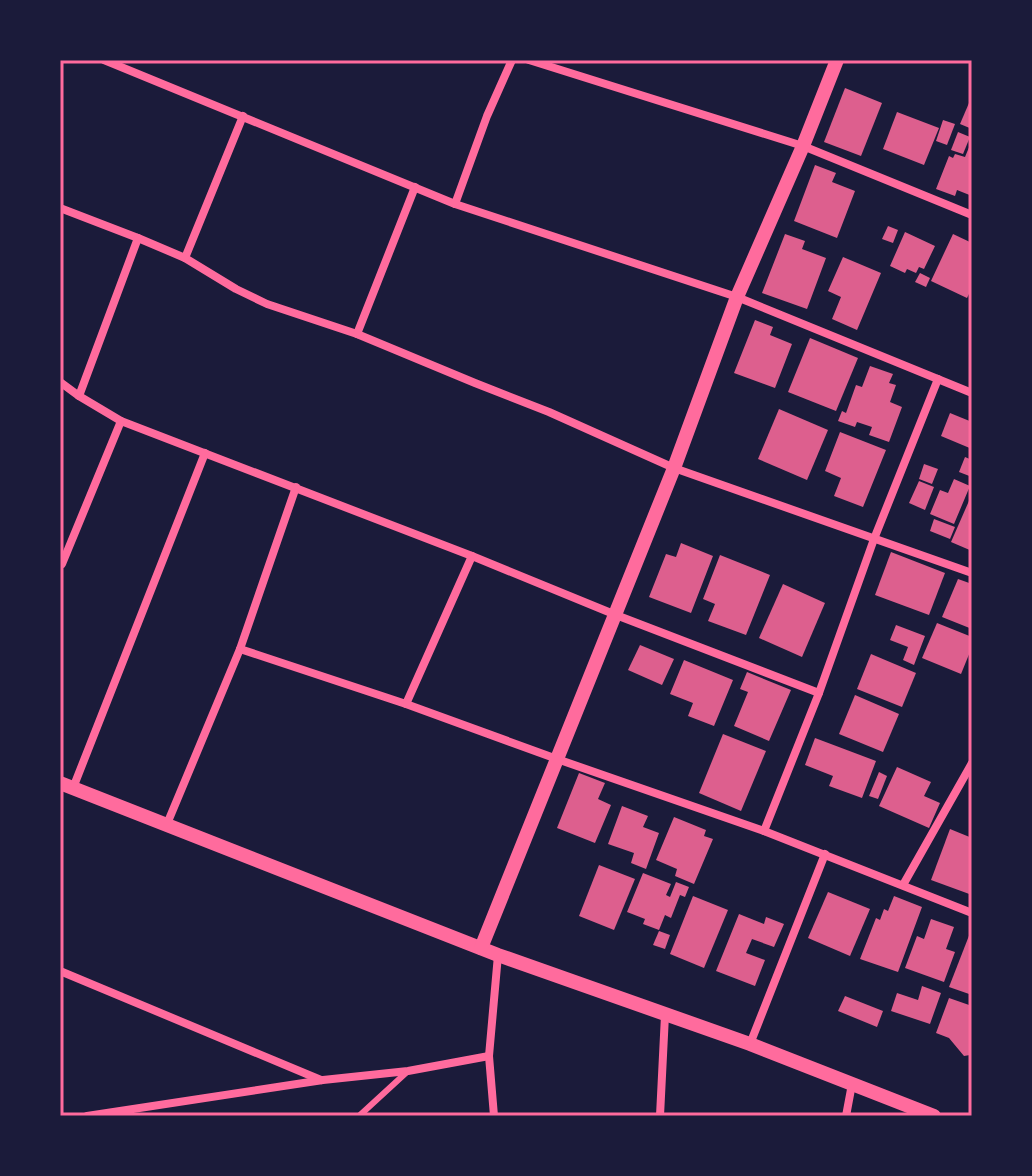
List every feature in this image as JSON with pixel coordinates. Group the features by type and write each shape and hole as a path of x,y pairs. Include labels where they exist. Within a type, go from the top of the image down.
{"street":[{"path":"104,60 455,204 737,297 972,393"},
{"path":"455,204 487,116 512,60"},
{"path":"529,60 803,146 972,215"},
{"path":"481,948 674,468 737,297 837,60"},
{"path":"185,258 243,116"},
{"path":"357,334 415,187"},
{"path":"60,208 185,258 267,304 357,334 549,412 674,468 972,573"},
{"path":"79,396 138,238"},
{"path":"764,831 938,379"},
{"path":"60,382 121,421 819,693"},
{"path":"61,565 121,421"},
{"path":"205,453 66,786 498,955 750,1044 934,1116"},
{"path":"167,824 240,649 296,487"},
{"path":"406,704 472,556"},
{"path":"240,649 406,704 764,831 972,913"},
{"path":"903,885 972,763"},
{"path":"750,1044 825,854"},
{"path":"494,1116 489,1056 498,955"},
{"path":"60,971 323,1080"},
{"path":"660,1116 665,1015"},
{"path":"87,1116 323,1080 408,1071 489,1056"},
{"path":"846,1116 852,1084"}],"lane":[{"path":"359,1116 408,1071"}],"building":[{"path":"845,88 882,103 861,156 824,142"},
{"path":"972,96 972,129 960,124"},
{"path":"897,112 939,128 924,165 883,149"},
{"path":"943,120 955,124 947,145 936,141"},
{"path":"958,132 970,137 963,154 951,150"},
{"path":"972,140 972,196 957,190 955,196 936,189 949,156 965,157"},
{"path":"815,165 836,173 832,182 855,191 837,238 794,221"},
{"path":"888,226 898,230 893,243 882,239"},
{"path":"905,232 935,246 924,269 919,267 916,273 907,269 905,273 890,266"},
{"path":"785,234 805,241 802,249 826,258 807,309 762,293"},
{"path":"953,234 972,243 972,288 967,298 931,281"},
{"path":"843,257 881,273 857,330 832,319 841,297 828,291"},
{"path":"920,273 930,278 926,287 915,282"},
{"path":"755,320 773,327 770,335 792,344 775,388 734,373"},
{"path":"810,338 858,358 836,411 788,392"},
{"path":"870,366 893,374 889,383 896,385 890,402 902,407 889,442 869,435 872,427 857,422 855,427 838,421 842,411 846,413 856,385 862,387"},
{"path":"779,409 828,430 807,480 758,459"},
{"path":"950,413 972,422 972,449 941,436"},
{"path":"840,432 886,450 863,507 834,496 841,478 825,471"},
{"path":"965,457 972,460 972,477 959,472"},
{"path":"924,464 938,469 932,484 919,479"},
{"path":"954,479 970,486 954,524 930,514 940,490 948,493"},
{"path":"919,481 934,487 925,510 909,503"},
{"path":"972,494 972,551 951,542"},
{"path":"934,519 955,527 950,539 930,531"},
{"path":"681,543 713,556 691,613 649,597 666,554 676,557"},
{"path":"891,552 945,573 929,615 875,595"},
{"path":"720,555 770,575 746,635 708,621 715,604 703,599"},
{"path":"958,579 972,584 972,629 942,617"},
{"path":"783,584 825,603 802,657 759,638"},
{"path":"937,623 972,637 972,647 961,674 922,658"},
{"path":"896,625 925,636 914,665 903,660 908,647 890,640"},
{"path":"640,645 674,659 662,685 628,670"},
{"path":"871,654 916,673 902,707 857,689"},
{"path":"684,660 733,680 714,726 688,716 693,703 670,694"},
{"path":"747,672 791,690 769,741 734,726 748,692 740,689"},
{"path":"855,695 899,714 883,752 839,734"},
{"path":"723,734 766,751 741,811 699,793"},
{"path":"815,738 876,761 862,798 829,786 833,776 805,765"},
{"path":"897,767 931,782 924,796 940,803 929,828 879,806"},
{"path":"879,772 887,776 878,799 869,796"},
{"path":"579,773 605,783 598,799 611,805 595,843 557,828"},
{"path":"622,806 648,816 643,827 659,833 646,869 631,863 634,853 608,844"},
{"path":"674,817 706,830 704,836 713,839 694,884 675,876 677,869 656,860"},
{"path":"950,829 972,838 972,895 931,880"},
{"path":"599,865 635,879 614,930 579,916"},
{"path":"643,873 671,884 666,895 670,897 676,882 689,887 685,897 680,895 671,918 665,915 659,930 643,924 645,919 627,912"},
{"path":"828,892 870,909 850,956 808,938"},
{"path":"693,896 728,910 704,968 670,954"},
{"path":"894,896 922,907 898,972 860,959 876,918 880,920 884,909 888,911"},
{"path":"739,914 764,924 766,917 784,924 774,947 752,939 746,953 765,960 755,986 716,971"},
{"path":"931,919 954,927 946,949 955,952 944,982 905,968 917,936 924,939"},
{"path":"972,928 972,995 949,987"},
{"path":"659,931 670,935 665,949 653,945"},
{"path":"922,986 941,993 930,1024 891,1011 897,993 918,1000"},
{"path":"845,996 883,1011 877,1027 838,1011"},
{"path":"949,998 972,1006 970,1055 964,1056 949,1038 936,1033"}]}
